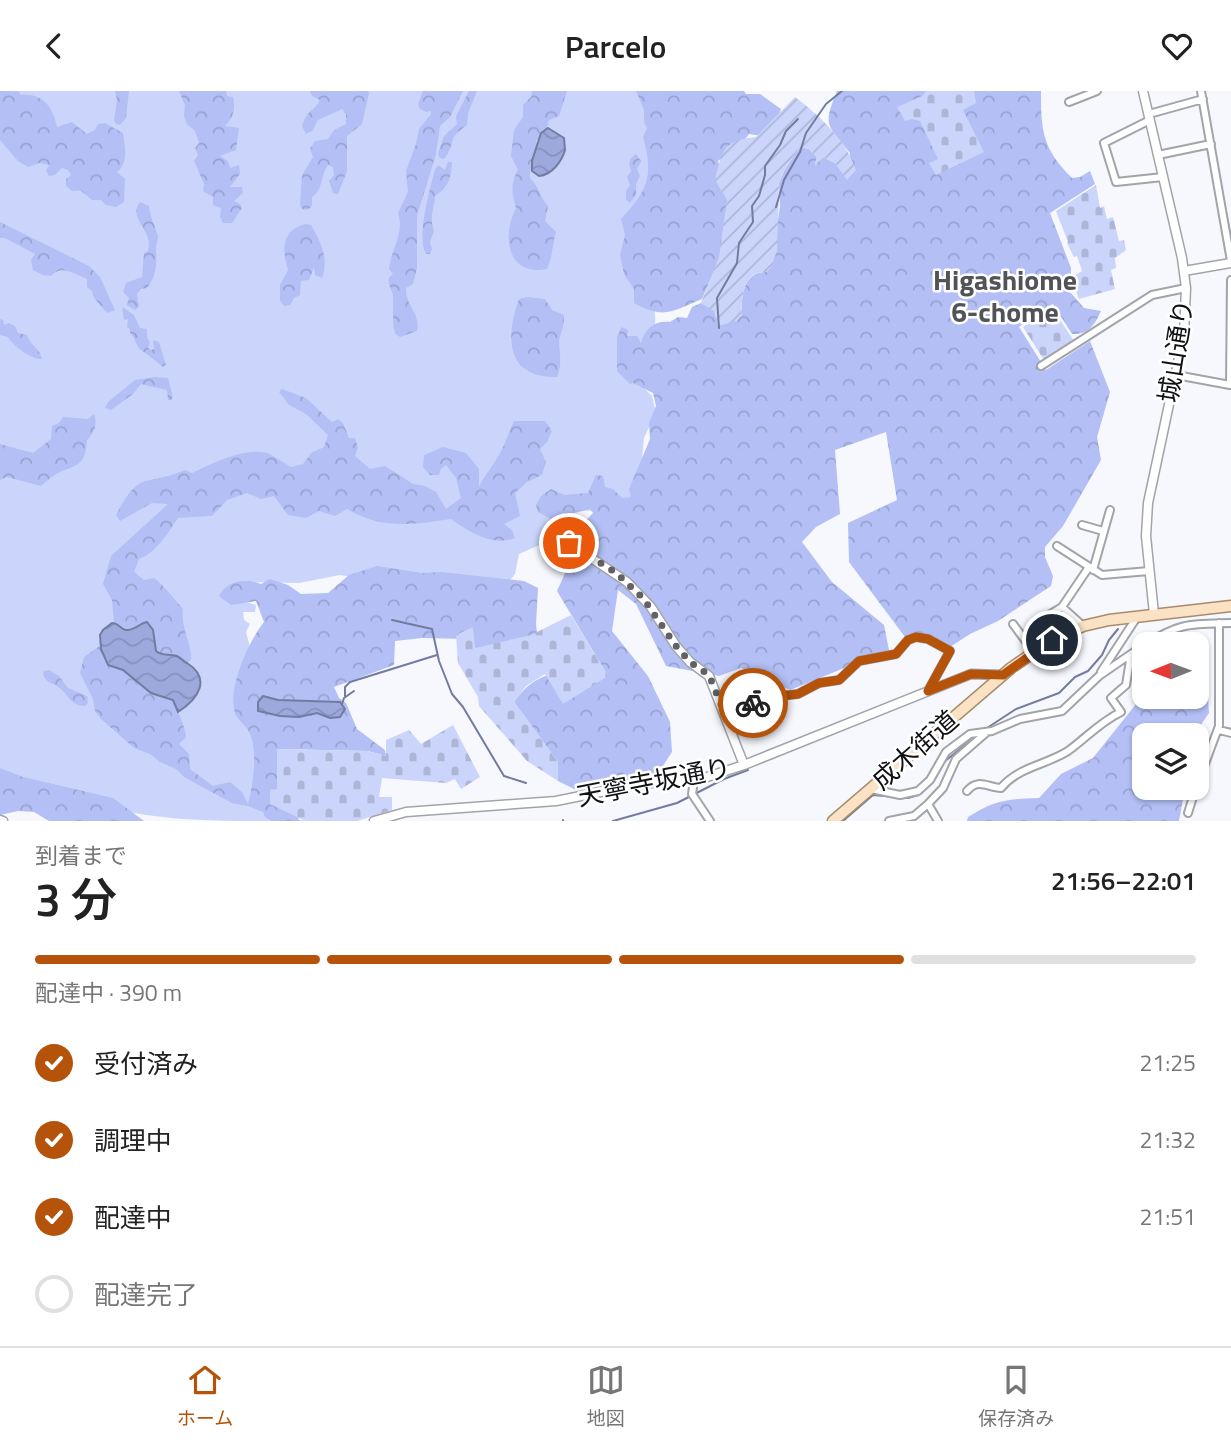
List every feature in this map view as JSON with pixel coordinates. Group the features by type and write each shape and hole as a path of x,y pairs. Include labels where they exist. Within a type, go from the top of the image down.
{"main road":[{"name":"成木街道","path":"834,821 1003,675 1052,640 1083,626 1139,616 1231,606"}],"street":[{"path":"1069,103 1097,91"},
{"name":"城山通り","path":"1143,91 1186,288 1184,334 1148,503 1146,536 1154,614"},
{"path":"1163,177 1116,182 1104,143 1149,117 1202,95 1226,218 1231,262 1184,271"},
{"path":"1158,155 1211,144"},
{"path":"1176,375 1230,385 1231,279"},
{"path":"1041,366 1152,295 1186,288"},
{"path":"1047,617 1062,607 1091,568 1110,510"},
{"path":"1082,525 1103,531"},
{"path":"569,543 615,572 643,598 676,646 690,662 709,675 744,765"},
{"path":"1057,546 1102,575 1149,571"},
{"path":"1062,607 1083,626"},
{"path":"1099,676 1139,616"},
{"path":"1209,755 1219,730 1219,623"},
{"path":"1165,632 1183,624 1231,623"},
{"path":"1013,624 1033,651"},
{"path":"725,714 772,697 798,694 819,683 839,680 859,661 896,654 908,640 916,637 928,639 950,651 928,691"},
{"path":"889,821 914,816 928,804 943,788 956,759 987,732 1020,719 1062,711 1099,676 1132,653"},
{"path":"967,791 972,785 979,783 1001,788 1026,769 1069,750 1094,729 1121,712 1111,698 1126,685 1132,653"},
{"name":"天寧寺坂通り","path":"374,821 406,812 556,801 640,784 694,780 744,765 971,674 1003,675"},
{"path":"1219,730 1231,733"},
{"path":"871,789 900,795 918,791 930,780 949,749 970,734 987,732"},
{"path":"694,780 692,794 710,821"},
{"path":"1188,813 1192,800"},
{"path":"928,804 938,821"}],"green space":[{"path":"0,91 645,91 654,170 655,323 653,343 641,385 652,396 656,413 644,438 637,510 572,511 555,520 547,539 519,554 515,574 500,592 407,585 340,575 299,583 251,582 243,601 256,605 255,612 243,612 244,620 250,624 246,632 252,655 270,821 181,819 129,812 79,799 0,769"},
{"path":"0,91 18,91 21,95 41,99 53,113 57,127 72,122 87,134 95,130 98,124 105,123 123,133 125,159 117,172 125,179 124,202 116,207 106,205 101,200 92,200 80,190 72,191 66,186 66,179 71,175 68,170 62,168 55,175 49,176 46,171 49,165 39,163 28,167 18,161 0,140"},
{"path":"115,91 129,91 126,118 120,125 114,120 117,100"},
{"path":"179,91 226,91 227,96 233,97 233,113 225,126 239,128 236,150 220,156 228,161 230,168 239,165 240,174 230,187 242,187 243,193 234,201 242,208 232,223 223,223 220,217 221,208 213,205 213,197 203,191 204,184 194,161 198,155 195,148 199,143 195,131 187,124 184,116 185,105"},
{"path":"310,91 369,93 362,124 347,136 347,171 338,194 333,193 329,181 334,175 333,167 328,165 318,190 312,197 312,205 303,210 300,205 302,175 313,157 310,149 315,141 328,139 334,130 346,124 346,114 342,109 318,120 312,131 306,134 302,126 304,120 320,100 312,96"},
{"path":"423,91 463,91 450,117 440,126 436,154 417,216 417,268 413,284 406,288 406,294 417,319 417,331 400,337 394,329 393,295 389,284 389,277 393,274 389,269 399,234 398,213 408,192 406,171 419,129 431,114 431,111 420,109 418,104"},
{"path":"469,91 477,91 468,113 467,125 455,135 444,159 440,158 438,154 444,136 457,124 456,116"},
{"path":"532,91 567,91 559,116 549,120 545,133 536,141 539,152 530,171 530,178 548,206 545,221 556,232 547,269 534,270 516,261 509,242 511,219 516,208 513,184 518,170 511,156 514,130 523,117 523,105 531,97"},
{"path":"636,91 744,91 746,94 760,94 781,109 777,121 763,136 749,134 718,161 727,189 728,221 718,259 702,299 668,312 653,311 634,303 634,289 624,274 620,255 625,235 621,219 643,191 648,172 643,137 647,128 644,110"},
{"path":"837,91 1041,91 1043,128 1049,148 1072,178 1090,171 1095,184 1050,213 1071,268 1070,292 1084,308 1101,311 1090,328 1078,334 1072,334 1053,304 1019,327 1046,370 1090,341 1110,392 1097,437 1101,460 1063,526 1045,547 1045,557 1053,576 1051,586 998,621 950,647 920,634 905,637 849,562 848,523 897,500 886,432 835,450 840,514 816,527 802,542 832,582 884,625 889,650 790,690 741,668 719,676 666,666 636,604 618,590 612,631 648,676 670,722 672,752 657,775 578,791 558,781 558,762 514,702 534,681 545,676 608,676 557,591 577,547 576,531 593,513 590,509 551,519 538,512 536,505 541,496 551,489 564,495 588,493 596,475 603,476 605,487 613,489 622,498 631,497 629,489 650,439 649,423 656,406 653,393 630,384 617,371 617,338 621,327 628,330 627,336 637,336 641,343 651,326 670,322 678,317 687,318 692,307 701,303 736,321 742,315 743,293 748,281 752,276 766,272 771,267 780,206 779,183 800,147 809,149 817,157 815,164 823,157 835,163 847,179 850,153 829,124"},
{"path":"926,91 974,91 976,103 963,110 984,152 936,175 929,163 938,159 920,121 905,121 897,107 922,96"},
{"path":"795,97 831,129 856,170 847,180 835,163 823,157 815,166 817,157 809,149 800,147 779,183 777,251 771,267 748,280 743,293 742,315 736,321 718,326 714,311 701,303 719,257 727,200 715,180 722,154 730,144 756,137"},
{"path":"636,154 641,161 637,169 640,176 636,184 636,195 630,203 626,200 626,191 630,185 627,177 631,171 630,161"},
{"path":"448,162 452,162 450,177 446,186 435,196 432,218 434,231 430,242 432,249 430,254 426,254 422,236 430,188 435,169 438,165 445,170"},
{"path":"1096,185 1100,208 1104,206 1107,219 1113,217 1119,241 1124,240 1126,250 1115,258 1116,268 1111,270 1115,289 1079,299 1071,278 1082,271 1077,256 1074,257 1067,243 1056,211"},
{"path":"140,202 149,206 158,238 154,275 147,288 141,289 137,294 139,307 135,310 127,305 129,298 123,292 126,283 142,277 144,253 148,251 149,243 137,214"},
{"path":"0,222 89,266 100,277 115,310 107,313 87,287 87,279 64,270 51,276 33,270 31,260 35,254 0,238"},
{"path":"305,224 311,225 321,244 324,271 322,278 315,275 314,267 309,280 301,281 300,295 294,298 290,305 284,306 280,300 280,285 288,270 285,242 291,231"},
{"path":"519,299 545,299 552,310 564,315 559,340 560,364 557,377 540,376 528,371 519,363 514,353 511,341 515,314"},
{"path":"122,307 134,315 140,328 147,329 150,342 148,348 154,349 153,340 159,342 166,365 163,367 139,348 127,327 128,319 124,320"},
{"path":"1052,308 1074,341 1044,360 1023,327"},
{"path":"0,319 4,325 9,323 15,326 18,333 27,335 42,359 28,355 8,337 0,335"},
{"path":"168,378 173,397 171,400 168,400 167,390 141,384 133,394 111,410 105,408 108,402 135,380"},
{"path":"282,389 306,398 332,422 338,419 343,423 349,438 355,438 358,448 355,456 370,469 385,466 413,484 425,486 436,492 446,509 461,498 456,478 446,465 439,475 430,475 423,467 424,455 443,447 466,453 479,469 479,487 502,449 514,421 545,421 552,431 540,449 546,462 542,475 527,482 515,493 520,516 504,524 512,530 515,538 498,541 490,539 451,519 411,524 385,523 347,509 335,516 319,511 306,518 288,515 274,496 261,499 247,493 227,500 212,516 178,518 156,547 139,559 134,572 144,580 154,578 183,609 191,660 187,663 178,657 158,654 154,648 153,630 140,623 128,629 114,623 112,600 103,584 111,556 168,504 152,503 120,521 116,515 131,491 144,482 185,470 192,473 238,454 267,453 291,467 303,464 311,453 324,447 328,435 306,414 289,405 279,392"},
{"path":"94,414 95,428 87,440 83,459 77,465 57,473 41,486 7,477 0,480 0,444 33,453 51,439 52,426 59,423 63,417 88,419"},
{"path":"377,566 422,573 441,572 524,581 538,588 536,624 540,657 486,664 466,639 422,638 395,641 394,665 334,687 339,698 346,703 357,729 385,750 386,756 368,751 277,749 299,820 305,821 271,821 263,812 232,803 184,777 176,769 150,754 134,748 95,711 93,699 80,673 84,657 101,645 105,660 114,667 123,670 151,692 173,700 186,737 179,744 189,754 190,769 213,786 230,782 242,792 248,804 253,777 253,746 248,730 235,713 234,691 246,653 264,622 256,601 231,605 219,596 227,587 237,582 261,584 270,579 288,585 301,594 328,593 349,575","holes":["263,696 278,700 340,702 345,709 330,718"]},
{"path":"571,615 608,676 563,704 545,674 526,686 514,702 558,762 558,781 527,761 479,706 478,697 458,663 456,635 473,627 475,648 531,635"},
{"path":"49,670 59,676 68,688 87,696 88,703 85,706 76,704 61,689 47,681 43,675 44,671"},
{"path":"1132,709 1209,709 1202,723 1132,723 1132,800 1183,800 1179,821 967,821 968,817 994,804 1039,798 1061,774 1093,758"},
{"path":"453,725 480,777 461,789 455,779 446,783 382,778 379,797 392,797 392,810 357,821 305,821 270,804 270,789 277,788 277,749 368,751 386,756 386,740 409,730 421,744"},
{"path":"0,768 23,777 113,798 144,821 49,821 34,812 18,811 0,815"}],"water":[{"path":"548,128 564,138 565,150 556,167 539,176 532,171 532,161 541,133"},
{"path":"147,622 153,630 156,651 178,657 195,669 199,676 196,695 178,712 173,700 151,693 123,670 108,665 101,649 100,635 112,623 129,630"},
{"path":"263,696 278,700 340,702 345,709 340,717 330,718 317,713 299,717 280,716 258,711 258,702"}],"waterway":[{"path":"776,207 784,180 800,152 806,133 826,104 842,91"},
{"path":"719,328 717,298 737,263 739,243 753,222 752,206 759,196 765,166 786,131 798,119"},
{"path":"1217,165 1231,239"},
{"path":"392,620 432,629 439,661 452,694 463,707 504,776 526,783"},
{"path":"984,730 1016,709 1059,693 1075,677 1088,671 1118,629"},
{"path":"345,696 345,687 350,682 437,655"},
{"path":"342,704 344,698 354,691"},
{"path":"843,821 873,795 908,798 918,795 934,780 944,762 976,736"},
{"path":"613,821 677,803 748,770"}],"way so far":[{"path":"569,543 615,572 643,598 676,646 690,662 709,675 725,714 753,703"}],"district":[{"name":"Higashiome 6-chome","path":"1005,296"}],"route":[{"path":"753,703 772,697 798,694 819,683 839,680 859,661 896,654 908,640 916,637 928,639 950,651 928,691 971,674 1003,675 1052,640"}]}
